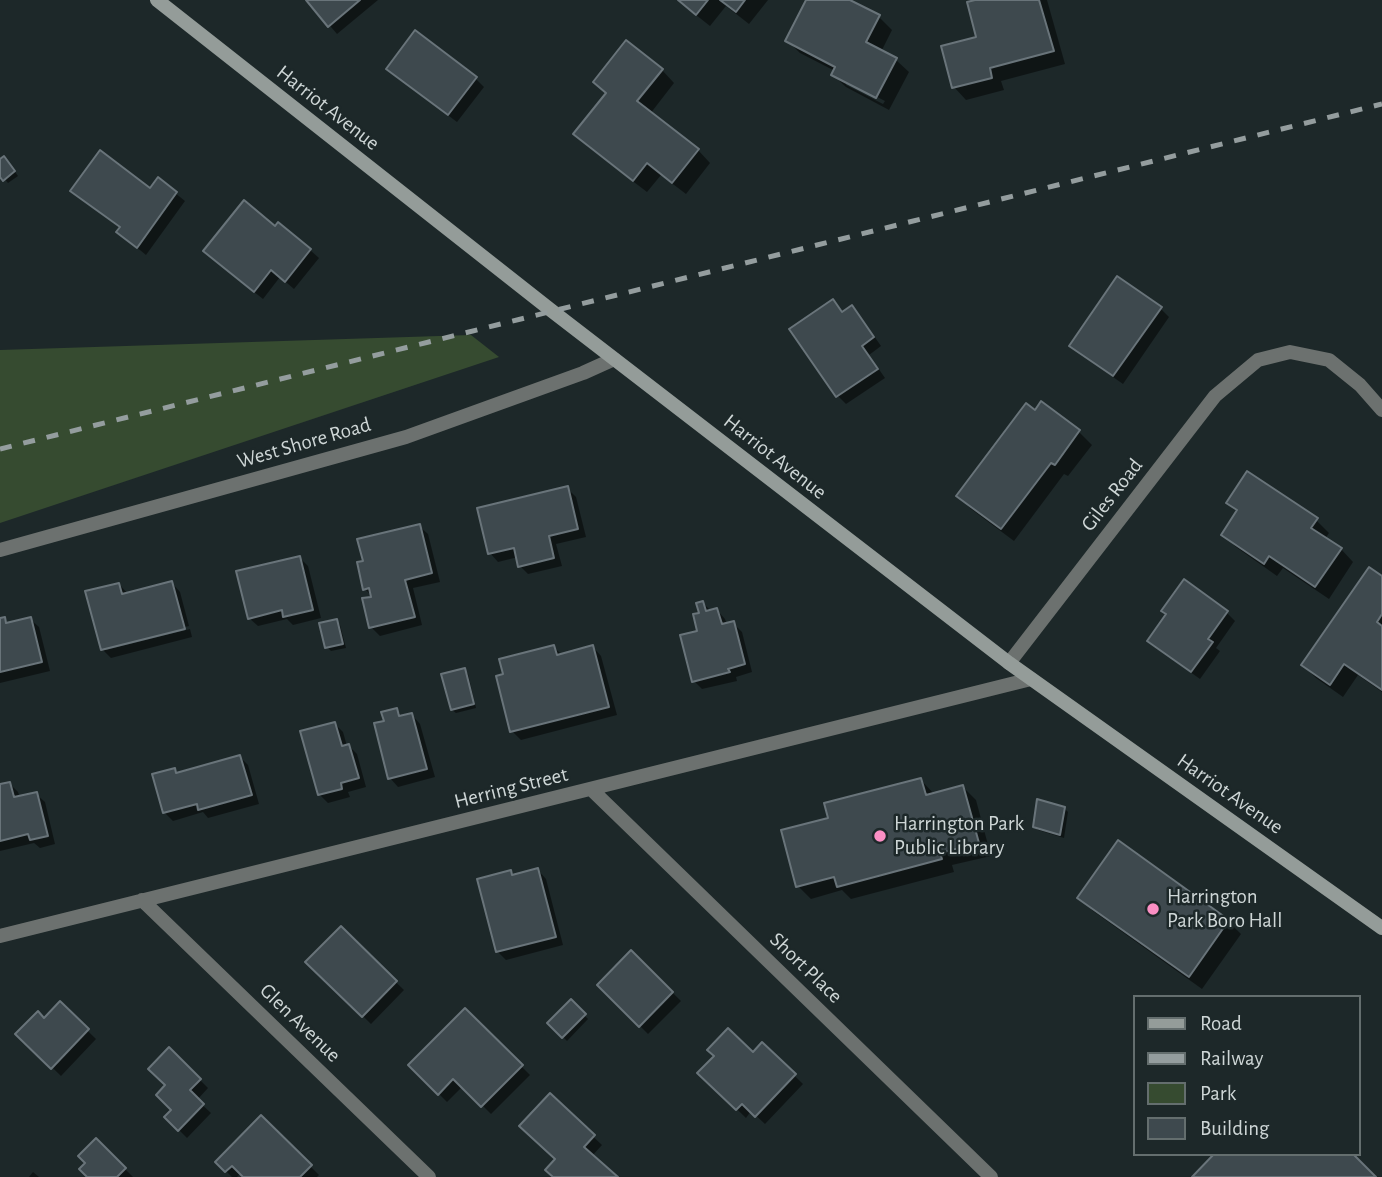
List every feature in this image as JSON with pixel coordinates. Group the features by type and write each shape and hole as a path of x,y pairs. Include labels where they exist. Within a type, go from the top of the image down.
{"street":[{"name":"Harriot Avenue","path":"157,0 614,359 1009,663 1382,928"},
{"name":"Giles Road","path":"1009,663 1215,397 1258,360 1290,352 1329,360 1360,385 1382,410"},
{"name":"West Shore Road","path":"0,550 406,436 583,373 614,359"},
{"name":"Herring Street","path":"0,936 1031,679"},
{"name":"Short Place","path":"592,790 991,1177"},
{"name":"Glen Avenue","path":"142,900 429,1177"}],"green space":[{"path":"471,335 499,357 0,523 0,350"}],"building":[{"path":"306,0 360,0 328,27"},
{"path":"678,0 708,0 696,15"},
{"path":"720,0 745,0 736,12"},
{"path":"806,0 850,0 880,15 866,42 897,58 876,98 831,75 835,67 785,41"},
{"path":"1039,0 1054,51 990,68 992,78 952,88 941,46 976,37 967,2"},
{"path":"415,30 477,77 448,115 386,69"},
{"path":"626,40 663,69 637,101 699,149 672,183 647,163 633,181 573,134 606,93 593,82"},
{"path":"100,150 150,188 158,177 177,192 137,248 116,232 120,227 70,191"},
{"path":"4,156 15,171 3,181 0,177 0,159"},
{"path":"244,200 275,226 278,222 311,249 285,282 271,270 254,292 203,251"},
{"path":"1117,276 1162,307 1113,376 1069,346"},
{"path":"833,299 842,312 852,305 874,337 862,346 878,369 836,397 789,329"},
{"path":"1041,401 1080,430 1055,465 1051,463 1001,529 956,496 1026,403 1035,410"},
{"path":"1247,471 1318,518 1311,528 1342,548 1315,587 1269,556 1264,564 1221,535 1237,510 1226,503"},
{"path":"568,486 578,529 549,536 554,558 518,567 514,548 488,554 477,508"},
{"path":"420,524 432,573 405,580 415,617 369,628 362,598 371,597 369,588 363,590 357,562 363,561 357,539"},
{"path":"300,556 313,610 283,617 282,610 248,619 236,571"},
{"path":"1369,567 1382,576 1382,614 1377,622 1382,626 1382,690 1344,664 1330,685 1301,665"},
{"path":"1184,579 1228,611 1208,639 1213,642 1191,672 1147,641 1166,614 1161,611"},
{"path":"172,581 185,629 101,650 85,591 119,583 122,594"},
{"path":"703,601 706,611 717,608 722,624 734,621 745,664 728,669 730,672 692,682 680,635 697,631 693,614 699,613 696,603"},
{"path":"5,617 6,623 31,617 42,662 0,672 0,618"},
{"path":"337,619 343,644 325,648 319,623"},
{"path":"554,645 557,655 593,645 609,707 510,732 496,676 503,674 499,659"},
{"path":"465,668 474,704 451,710 441,674"},
{"path":"397,708 399,716 412,713 427,769 388,779 374,723 384,721 381,712"},
{"path":"335,722 342,746 349,744 359,778 341,783 342,789 318,795 300,731"},
{"path":"240,755 252,795 198,810 197,804 163,813 152,774 175,768 176,773"},
{"name":"Harrington Park Public Library","path":"921,778 926,795 963,785 979,843 940,853 942,859 837,887 834,877 796,887 781,830 828,818 824,803"},
{"path":"10,782 14,797 37,792 48,836 30,840 28,834 0,841 0,784"},
{"path":"1037,799 1065,807 1060,835 1033,827"},
{"name":"Harrington Park Boro Hall","path":"1118,840 1229,920 1189,977 1077,898"},
{"path":"538,868 556,937 496,952 477,879 511,870 512,875"},
{"path":"341,926 397,981 362,1017 305,962"},
{"path":"631,950 673,992 639,1027 597,985"},
{"path":"571,999 586,1014 562,1038 547,1023"},
{"path":"60,1001 89,1029 51,1069 15,1034 38,1011 44,1018"},
{"path":"465,1008 523,1065 481,1107 453,1079 438,1095 408,1065"},
{"path":"728,1028 753,1052 762,1042 796,1074 755,1117 742,1104 736,1110 697,1073 714,1056 707,1050"},
{"path":"169,1047 201,1079 190,1090 204,1104 178,1131 164,1117 171,1110 156,1095 165,1085 148,1069"},
{"path":"550,1093 595,1135 584,1147 618,1177 553,1177 545,1170 555,1159 519,1126"},
{"path":"261,1115 312,1165 300,1177 243,1177 232,1166 225,1172 215,1162"},
{"path":"96,1138 126,1168 117,1177 87,1177 79,1169 85,1163 78,1156"},
{"path":"1212,1156 1355,1156 1376,1177 1192,1177"}],"railway":[{"path":"0,449 1382,104"}],"place":[{"name":"Harrington Park Public Library","path":"880,836"},
{"name":"Harrington Park Boro Hall","path":"1153,909"}]}
